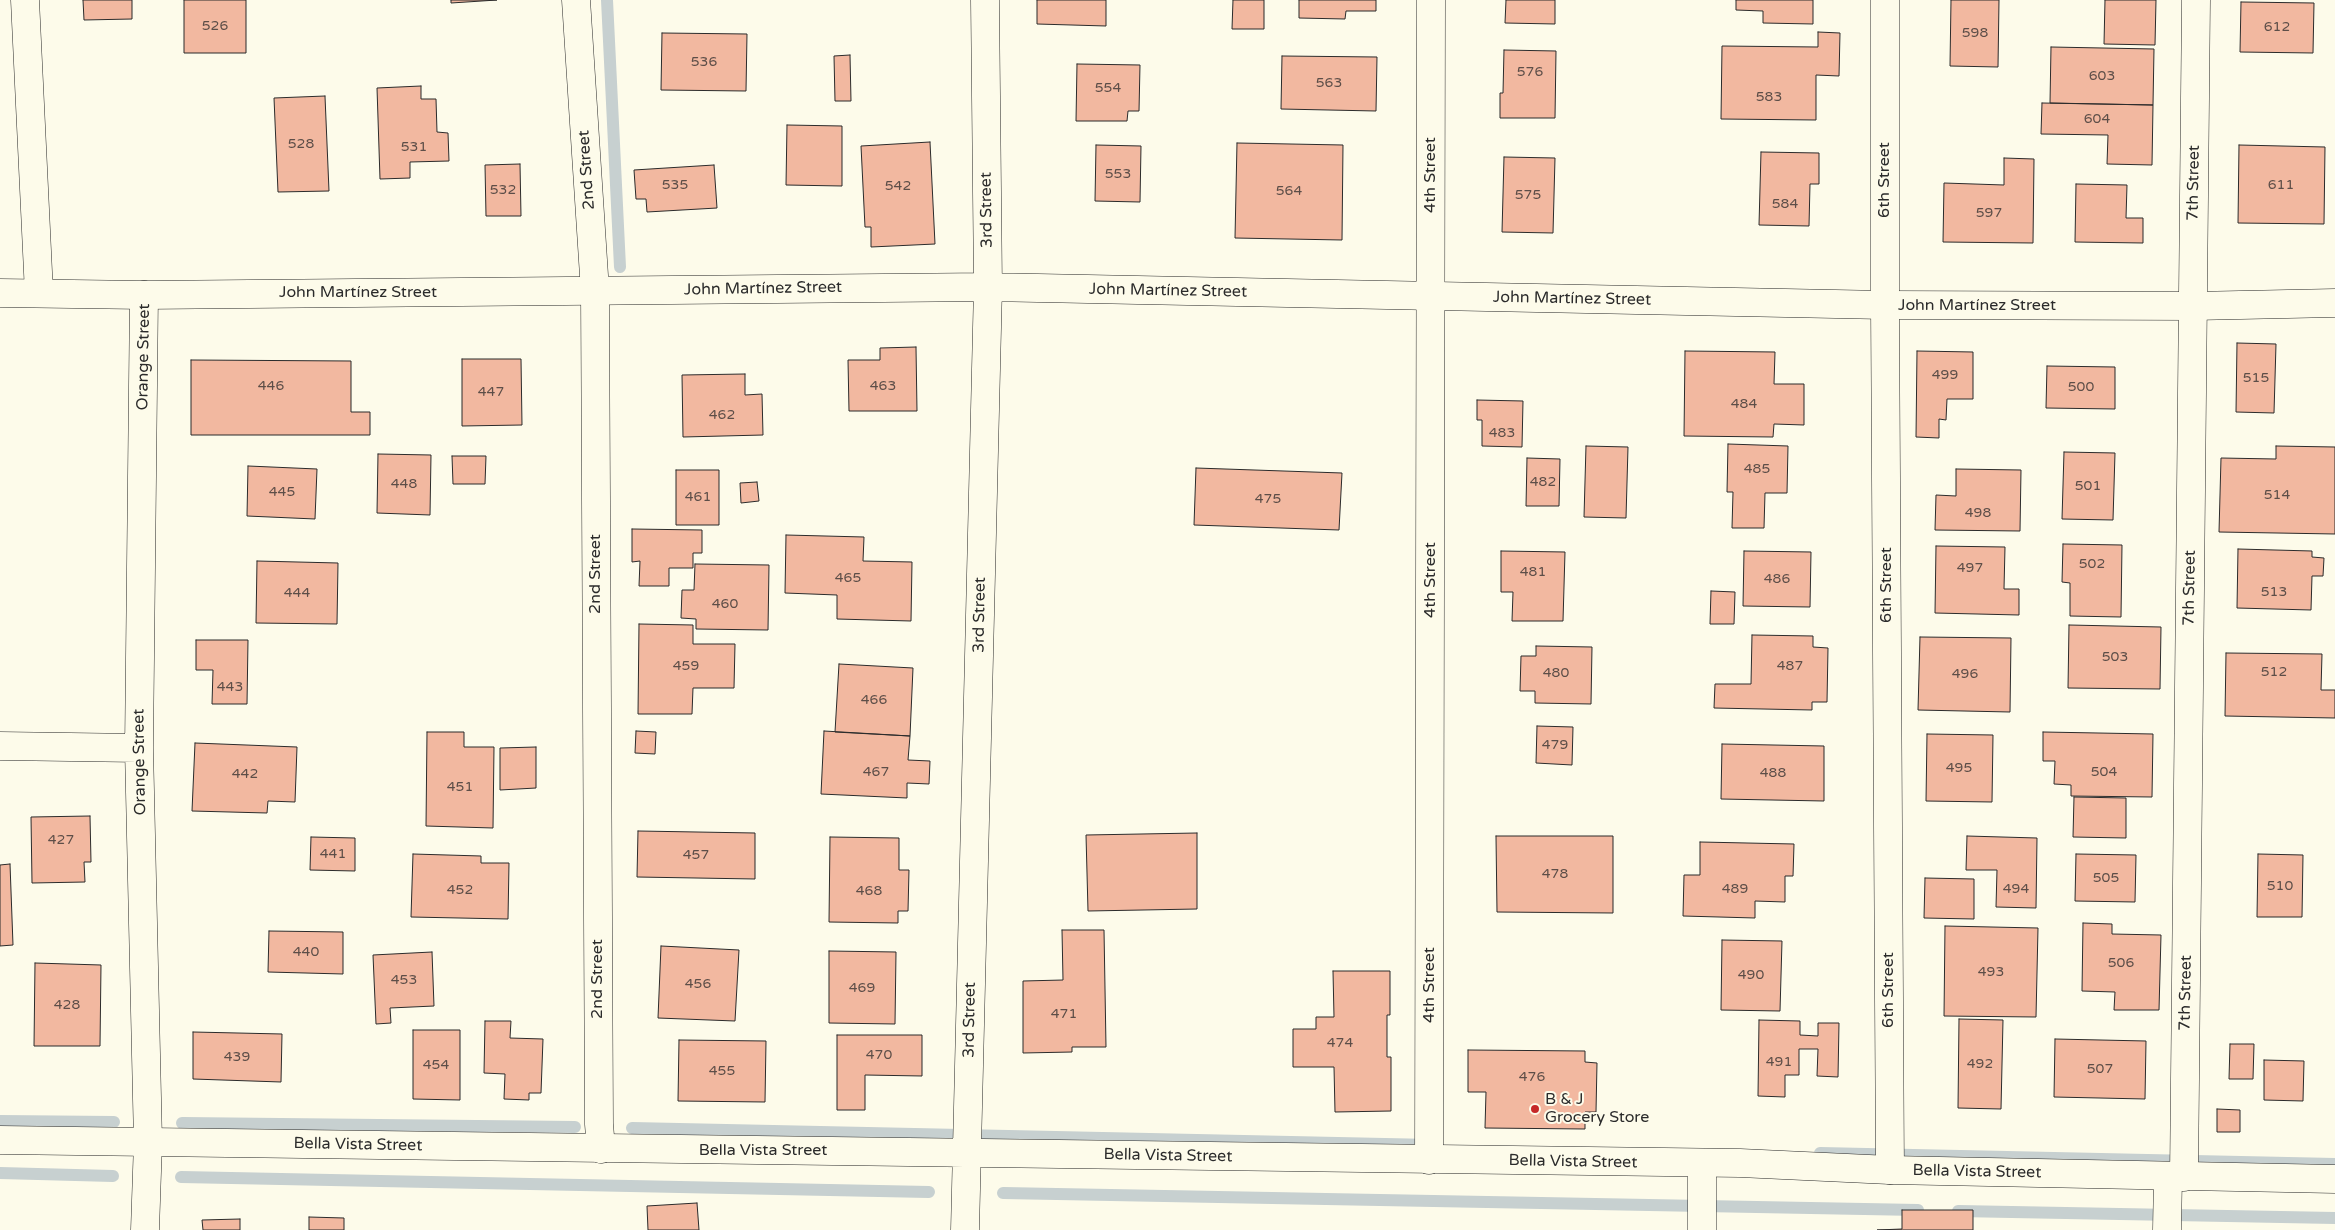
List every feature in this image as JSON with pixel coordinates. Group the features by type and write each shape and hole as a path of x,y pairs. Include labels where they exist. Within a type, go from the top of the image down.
{"street":[{"path":"25,0 39,293"},
{"name":"2nd Street","path":"576,0 595,291 598,1124 601,1149"},
{"name":"3rd Street","path":"965,1230 988,287 985,0"},
{"name":"4th Street","path":"1429,1160 1432,296 1431,0"},
{"name":"6th Street","path":"1885,0 1884,305 1890,1170"},
{"name":"7th Street","path":"2167,1230 2176,1177 2193,306 2196,0"},
{"name":"John Martínez Street","path":"0,293 144,295 988,287 1884,305 2193,306 2335,303"},
{"name":"Orange Street","path":"144,295 139,748 148,1142 145,1230"},
{"path":"0,746 139,748"},
{"name":"Bella Vista Street","path":"0,1140 601,1149 967,1152 1702,1164 1740,1163 1890,1170 2335,1180"},
{"path":"1702,1164 1702,1230"}],"building":[{"path":"83,0 132,0 132,19 84,20"},
{"path":"184,0 246,0 246,53 184,53"},
{"path":"451,0 497,0 451,3"},
{"path":"1037,0 1106,0 1106,26 1037,24"},
{"path":"1233,0 1264,0 1264,29 1232,29"},
{"path":"1299,0 1376,0 1376,11 1346,11 1345,19 1299,18"},
{"path":"1506,0 1555,0 1555,24 1505,23"},
{"path":"1736,0 1813,0 1813,24 1763,23 1763,11 1736,10"},
{"path":"1951,0 1999,0 1998,67 1950,66"},
{"path":"2105,0 2156,0 2155,45 2104,44"},
{"path":"2241,2 2314,3 2313,53 2240,52"},
{"path":"1818,32 1840,33 1839,76 1816,75 1816,120 1721,119 1722,46 1818,47"},
{"path":"662,33 747,34 746,91 661,90"},
{"path":"2051,47 2154,49 2153,105 2050,103"},
{"path":"1504,50 1556,51 1555,118 1500,118 1500,93 1503,93"},
{"path":"850,55 851,101 835,101 834,56"},
{"path":"1282,56 1377,57 1376,111 1281,109"},
{"path":"1077,64 1140,65 1139,111 1128,111 1127,121 1076,121"},
{"path":"421,86 421,99 436,99 437,132 448,133 449,161 410,162 410,178 380,179 377,88"},
{"path":"325,96 329,191 278,192 274,98"},
{"path":"2042,103 2153,105 2152,165 2107,164 2108,135 2041,134"},
{"path":"787,125 842,126 842,186 786,185"},
{"path":"930,142 935,244 871,247 871,227 865,227 861,146"},
{"path":"1237,143 1343,145 1342,240 1235,238"},
{"path":"1096,145 1141,146 1140,202 1095,201"},
{"path":"2239,145 2325,147 2324,224 2238,223"},
{"path":"1761,152 1819,153 1819,184 1810,184 1809,226 1759,225"},
{"path":"1504,157 1555,158 1553,233 1502,232"},
{"path":"2004,158 2034,159 2033,243 1943,242 1944,183 2004,185"},
{"path":"520,164 521,216 486,216 485,165"},
{"path":"714,165 717,208 647,212 646,199 636,199 634,170"},
{"path":"2076,184 2127,185 2126,218 2143,218 2143,243 2075,242"},
{"path":"2237,343 2276,344 2274,413 2236,412"},
{"path":"916,347 917,411 849,411 848,360 880,360 880,348"},
{"path":"1685,351 1775,352 1774,384 1804,384 1804,425 1774,424 1773,437 1684,436"},
{"path":"1917,351 1973,352 1973,399 1947,399 1946,420 1939,419 1939,438 1916,437"},
{"path":"462,359 521,359 522,425 462,426"},
{"path":"191,360 351,361 351,412 370,412 370,435 191,435"},
{"path":"2047,366 2115,367 2115,409 2046,408"},
{"path":"745,374 745,395 762,394 763,435 683,437 682,375"},
{"path":"1477,400 1523,401 1522,447 1482,446 1482,420 1477,420"},
{"path":"1728,444 1788,446 1787,493 1765,493 1764,528 1732,528 1733,492 1727,492"},
{"path":"1586,446 1628,447 1626,518 1584,517"},
{"path":"2276,446 2335,447 2335,534 2219,532 2221,458 2276,459"},
{"path":"2064,452 2115,453 2113,520 2062,519"},
{"path":"378,454 431,455 430,515 377,513"},
{"path":"452,456 486,456 485,484 453,484"},
{"path":"1527,458 1560,459 1559,506 1526,506"},
{"path":"248,466 317,469 315,519 247,516"},
{"path":"1196,468 1342,473 1339,530 1194,525"},
{"path":"1956,469 2021,470 2020,531 1935,530 1936,495 1956,496"},
{"path":"676,470 719,470 719,525 676,525"},
{"path":"757,482 759,501 741,503 740,483"},
{"path":"632,529 702,530 702,553 693,553 693,568 669,568 669,586 639,586 640,561 632,562"},
{"path":"786,535 864,537 863,561 912,562 911,621 837,619 837,595 785,593"},
{"path":"2063,544 2122,545 2121,617 2070,616 2070,583 2062,582"},
{"path":"1936,546 2005,547 2004,589 2019,589 2019,615 1935,613"},
{"path":"2238,549 2312,551 2312,557 2324,558 2323,576 2312,576 2311,610 2237,608"},
{"path":"1501,551 1565,552 1563,621 1512,621 1513,592 1501,592"},
{"path":"1744,551 1811,552 1810,607 1743,606"},
{"path":"257,561 338,563 337,624 256,623"},
{"path":"695,564 769,565 768,630 696,629 696,619 681,618 682,590 694,590"},
{"path":"1711,591 1735,592 1734,624 1710,624"},
{"path":"639,624 693,625 693,644 735,644 734,688 693,688 692,714 638,714"},
{"path":"2069,625 2161,627 2160,689 2068,688"},
{"path":"1752,635 1813,636 1813,647 1828,648 1827,702 1812,702 1812,710 1714,708 1715,684 1751,684"},
{"path":"1920,637 2011,638 2010,712 1918,710"},
{"path":"196,640 248,640 247,704 212,704 213,670 196,670"},
{"path":"1536,646 1592,647 1591,704 1535,703 1535,691 1520,691 1521,656 1536,656"},
{"path":"2226,653 2322,654 2321,690 2335,690 2335,718 2225,716"},
{"path":"839,664 913,668 910,736 835,732"},
{"path":"1537,726 1573,727 1572,765 1536,763"},
{"path":"636,731 656,732 655,754 635,753"},
{"path":"824,731 910,736 908,760 930,761 929,784 907,783 907,798 821,794"},
{"path":"427,732 464,732 464,747 494,747 493,828 426,826"},
{"path":"2043,732 2153,734 2152,797 2071,796 2071,785 2054,784 2055,761 2043,761"},
{"path":"1927,734 1993,735 1992,802 1926,801"},
{"path":"195,743 297,747 295,802 268,801 267,813 192,811"},
{"path":"1722,744 1824,746 1824,801 1721,799"},
{"path":"536,747 536,788 500,790 500,748"},
{"path":"2074,797 2126,798 2126,838 2073,837"},
{"path":"90,816 91,862 84,862 85,882 32,883 31,817"},
{"path":"638,831 755,833 755,879 637,877"},
{"path":"1197,833 1197,909 1088,911 1086,835"},
{"path":"1496,836 1613,836 1613,913 1497,912"},
{"path":"1967,836 2037,838 2036,908 1996,907 1997,870 1966,870"},
{"path":"311,837 355,838 355,871 310,870"},
{"path":"830,837 899,838 899,870 909,870 908,911 898,911 898,923 829,922"},
{"path":"1700,842 1794,844 1793,876 1785,876 1785,902 1755,901 1755,918 1683,916 1684,875 1700,875"},
{"path":"413,854 481,856 481,863 509,863 508,919 411,917"},
{"path":"2076,854 2136,855 2135,902 2075,901"},
{"path":"2258,854 2303,855 2302,917 2257,917"},
{"path":"10,864 13,945 0,946 0,865"},
{"path":"1925,878 1974,879 1974,919 1924,918"},
{"path":"2083,923 2112,924 2112,934 2161,935 2159,1010 2114,1010 2115,992 2082,991"},
{"path":"1945,926 2038,928 2036,1017 1944,1016"},
{"path":"1062,930 1104,930 1106,1047 1072,1047 1072,1052 1023,1053 1023,981 1063,980"},
{"path":"269,931 343,932 343,974 268,972"},
{"path":"1722,940 1782,941 1780,1011 1721,1010"},
{"path":"661,946 739,950 735,1021 658,1018"},
{"path":"829,951 896,952 895,1024 829,1023"},
{"path":"432,952 434,1006 390,1008 391,1023 376,1024 373,955"},
{"path":"35,963 101,965 100,1046 34,1046"},
{"path":"1333,971 1390,971 1390,1015 1387,1015 1387,1057 1391,1057 1391,1111 1335,1112 1334,1067 1293,1067 1293,1029 1316,1029 1316,1017 1334,1017"},
{"path":"1959,1019 2003,1020 2001,1109 1958,1108"},
{"path":"1759,1020 1800,1021 1800,1035 1818,1036 1818,1023 1839,1023 1838,1077 1817,1076 1818,1049 1799,1049 1799,1075 1785,1075 1785,1097 1758,1096"},
{"path":"485,1021 511,1021 510,1038 543,1039 541,1093 529,1093 529,1100 504,1099 505,1074 484,1073"},
{"path":"413,1030 460,1030 460,1100 413,1099"},
{"path":"193,1032 282,1034 281,1082 193,1079"},
{"path":"837,1035 922,1035 922,1076 865,1075 865,1110 837,1110"},
{"path":"2055,1039 2146,1041 2145,1099 2054,1097"},
{"path":"679,1040 766,1041 765,1102 678,1101"},
{"path":"2230,1044 2254,1044 2253,1079 2229,1079"},
{"path":"1468,1050 1585,1051 1585,1062 1597,1063 1596,1112 1585,1112 1585,1129 1485,1128 1486,1092 1468,1092"},
{"path":"2264,1060 2304,1061 2303,1101 2264,1100"},
{"path":"2217,1109 2240,1110 2240,1132 2217,1132"},
{"path":"697,1203 699,1230 648,1230 647,1206"},
{"path":"1902,1210 1973,1210 1973,1230 1877,1230 1902,1229"},
{"path":"309,1217 344,1218 344,1230 309,1230"},
{"path":"240,1219 240,1230 203,1230 202,1220"}],"waterway":[{"path":"607,0 620,267"},
{"path":"0,1121 114,1122"},
{"path":"182,1123 575,1127"},
{"path":"632,1128 1432,1145"},
{"path":"1820,1153 2335,1164"},
{"path":"0,1173 113,1176"},
{"path":"181,1177 929,1192"},
{"path":"1003,1193 1918,1210"},
{"path":"1958,1211 2335,1218"}],"place":[{"name":"B & J Grocery Store","path":"1535,1109"}]}
